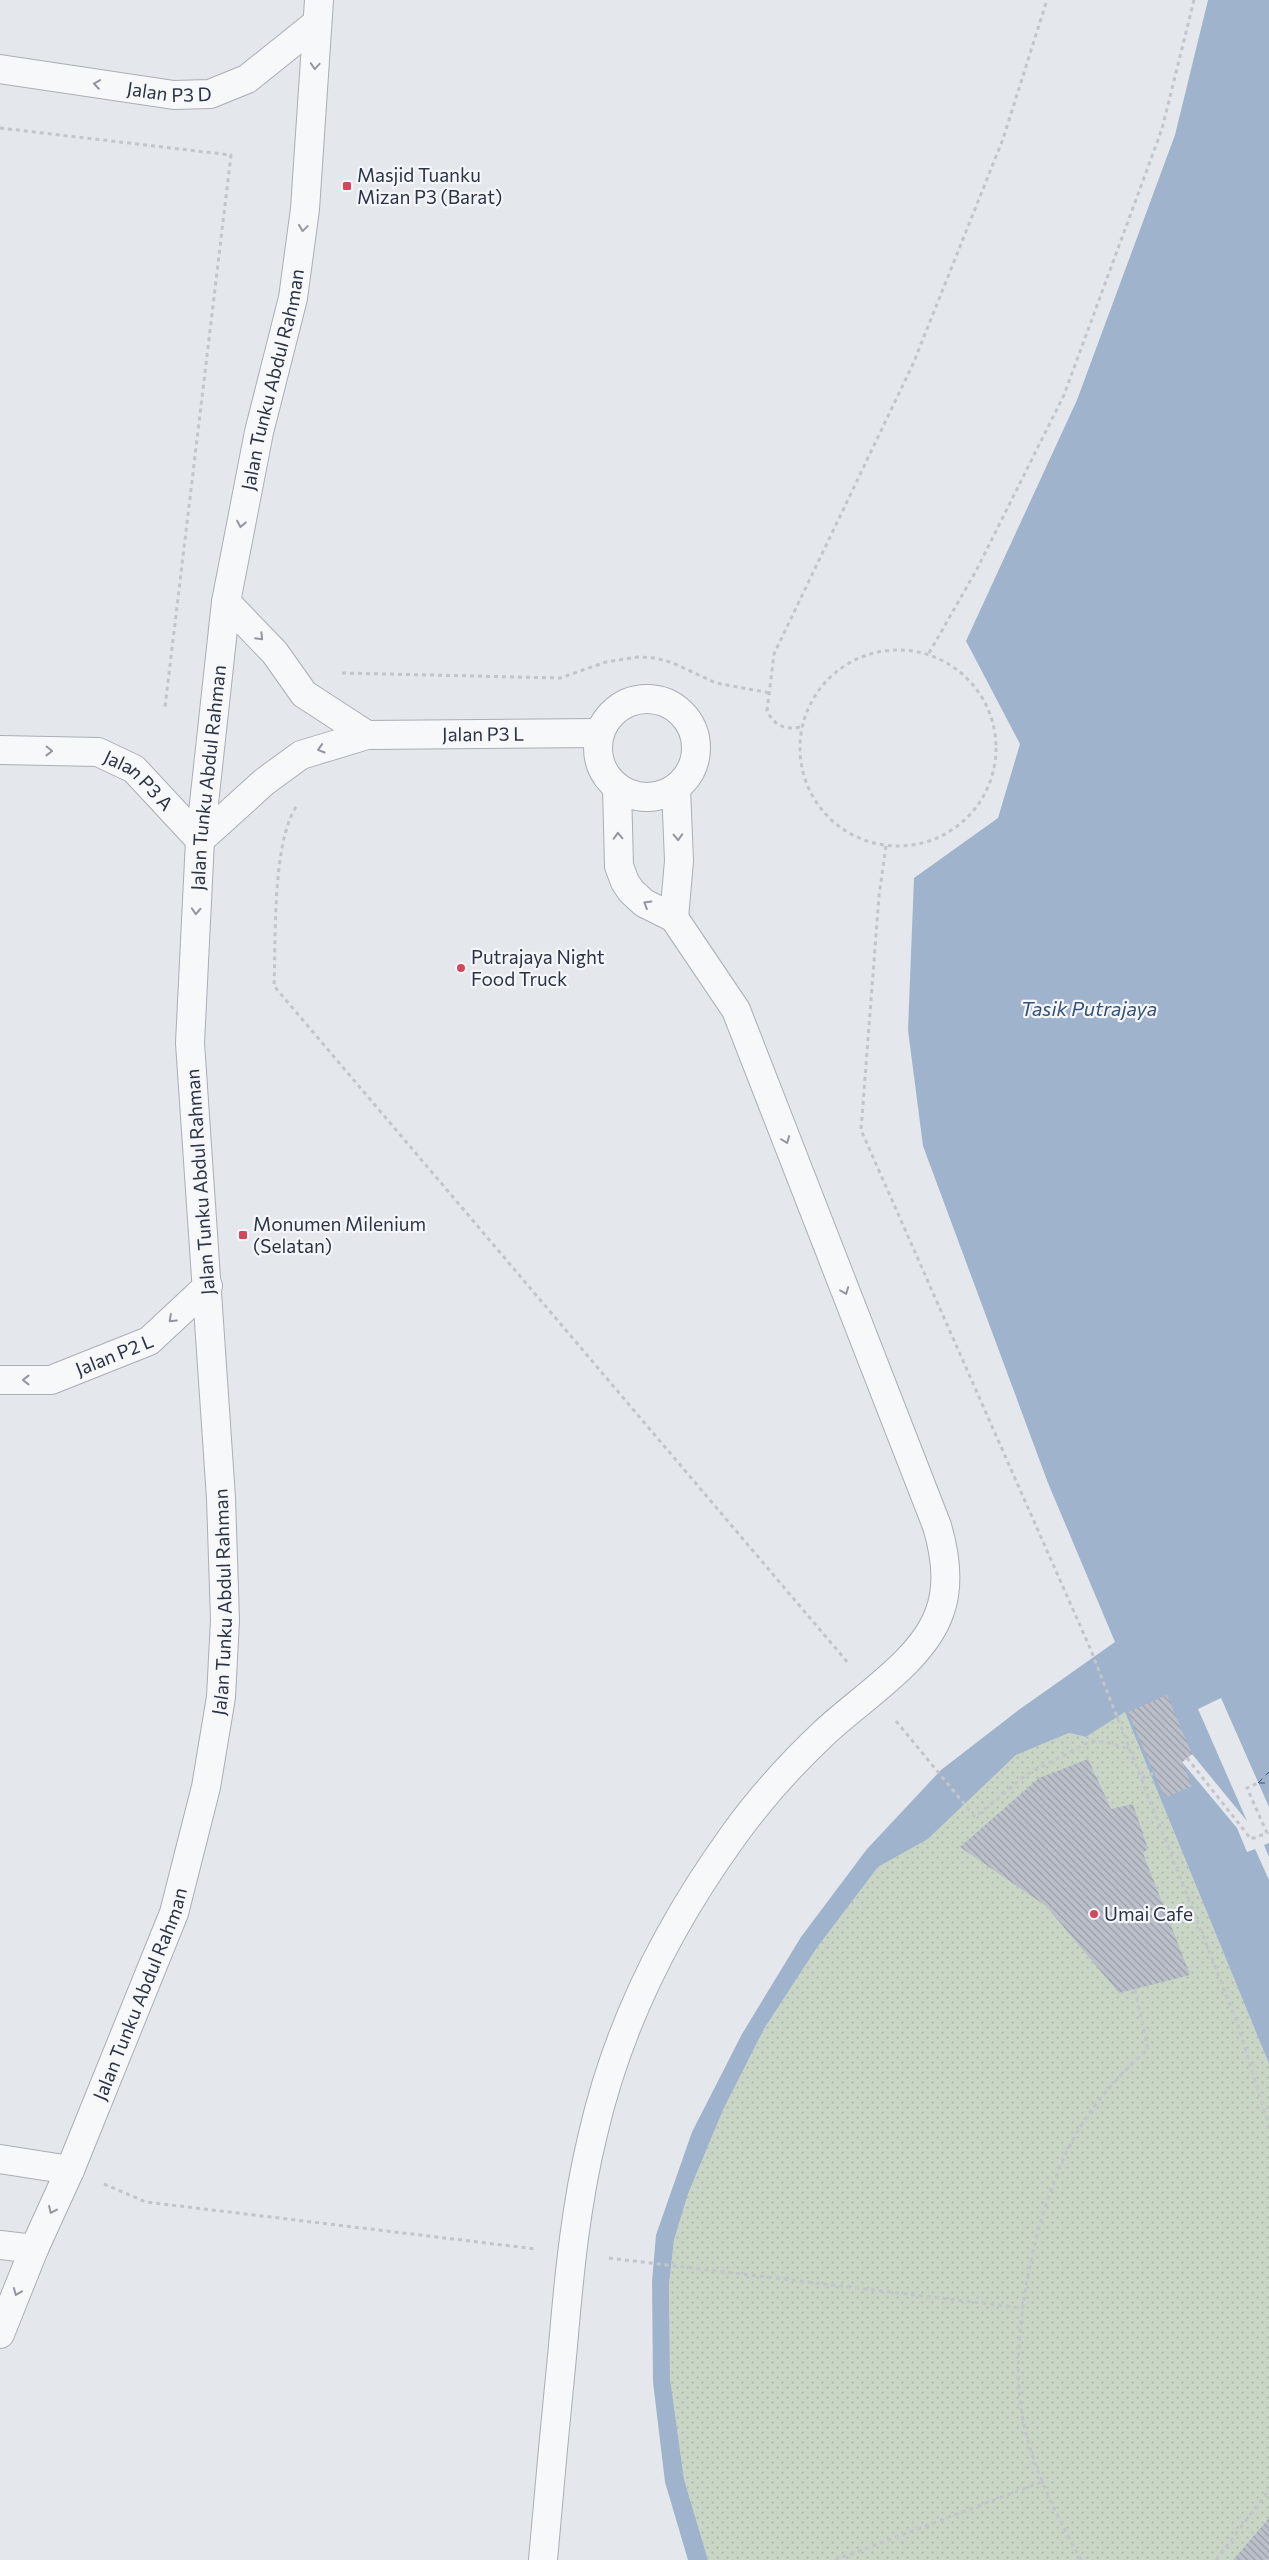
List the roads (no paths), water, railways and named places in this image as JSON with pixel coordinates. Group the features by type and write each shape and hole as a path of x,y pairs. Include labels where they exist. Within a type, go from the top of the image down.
{"street":[{"name":"Jalan P3 D","path":"0,69 174,96 210,94 247,80 318,11"},
{"name":"Jalan Tunku Abdul Rahman","path":"0,2334 34,2249 70,2170 174,1913 206,1787 221,1697 225,1620 224,1573 208,1286 190,1043 200,840 226,602 259,432 293,298 305,209 318,11"},
{"path":"226,602 275,653 304,694 367,735"},
{"path":"647,698 668,702 685,715 695,733 697,753 690,773 676,788 657,796 636,797 617,788 603,773 597,753 600,733 610,715 626,702 647,698"},
{"name":"Jalan P3 L","path":"200,840 264,782 301,755 367,735 600,733"},
{"name":"Jalan P3 A","path":"0,750 98,752 134,769 200,840"},
{"path":"543,2560 572,2253 593,2133 610,2071 634,2005 666,1940 734,1834 777,1780 826,1732 907,1660 926,1638 940,1612 946,1584 944,1551 937,1526 736,1010 674,918 644,903 631,891 619,866 617,788"},
{"path":"674,918 679,861 676,788"},
{"name":"Jalan P2 L","path":"0,1380 51,1380 148,1341 208,1286"},
{"path":"0,2159 70,2170"},
{"path":"0,2245 34,2249"}],"water":[{"name":"Tasik Putrajaya","path":"1208,0 1269,0 1269,2064 1125,1712 1086,1737 1069,1733 1016,1755 928,1839 878,1867 816,1949 764,2029 723,2110 688,2194 674,2240 669,2285 670,2378 684,2479 708,2560 688,2560 665,2482 653,2382 652,2282 656,2235 692,2132 742,2034 801,1937 867,1849 941,1770 1020,1709 1115,1642 1048,1483 923,1146 908,1030 914,878 998,818 1020,744 966,641 1077,400 1175,135"}],"place":[{"name":"Masjid Tuanku Mizan P3 (Barat)","path":"347,186"},
{"name":"Putrajaya Night Food Truck","path":"461,968"},
{"name":"Monumen Milenium (Selatan)","path":"243,1235"},
{"name":"Umai Cafe","path":"1094,1914"}]}
